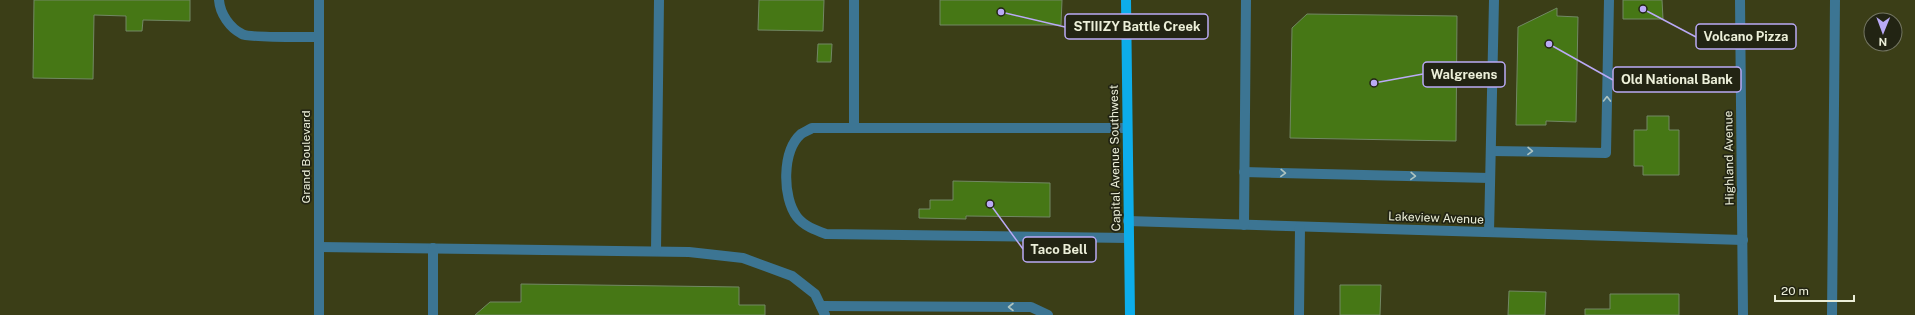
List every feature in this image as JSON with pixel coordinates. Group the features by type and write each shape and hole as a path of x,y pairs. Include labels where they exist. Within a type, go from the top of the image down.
{"main road":[{"name":"Capital Avenue Southwest","path":"1126,0 1130,315"}],"street":[{"path":"219,0 220,8 231,26 243,35 319,37"},
{"name":"Grand Boulevard","path":"319,0 319,315"},
{"path":"656,252 659,0"},
{"path":"854,0 854,128"},
{"path":"1244,225 1246,0"},
{"path":"1489,232 1494,0"},
{"path":"1491,151 1606,153 1609,0"},
{"name":"Highland Avenue","path":"1740,0 1743,315"},
{"path":"1832,315 1835,0"},
{"path":"1127,128 812,128 802,134 792,147 788,163 786,182 788,202 797,218 811,229 826,234 1129,238"},
{"path":"1244,172 1490,178"},
{"name":"Lakeview Avenue","path":"1128,221 1743,240"},
{"path":"1300,227 1300,315"},
{"path":"319,247 689,252 743,258 792,276 815,294 823,311 1031,307 1048,315"},
{"path":"433,248 433,315"}],"building":[{"path":"34,0 190,0 190,21 143,20 142,31 126,31 126,16 94,15 93,79 33,78"},
{"path":"759,0 824,0 823,31 758,30"},
{"path":"940,0 1062,0 1061,25 940,25"},
{"path":"1623,0 1662,0 1663,19 1623,19"},
{"path":"1557,8 1557,16 1578,17 1576,122 1546,121 1546,125 1516,125 1518,27"},
{"path":"1307,14 1457,16 1456,141 1290,138 1292,28"},
{"path":"818,44 832,44 831,62 817,62"},
{"path":"1647,116 1669,116 1669,130 1679,130 1679,175 1643,175 1643,166 1634,166 1634,130 1647,130"},
{"path":"953,181 1050,183 1050,217 966,216 966,219 919,218 919,209 930,209 930,200 953,200"},
{"path":"521,284 739,287 739,305 765,305 765,315 475,315 490,302 521,302"},
{"path":"1340,285 1381,285 1380,315 1340,315"},
{"path":"1509,291 1546,292 1545,315 1508,315"},
{"path":"1610,294 1679,294 1679,315 1585,315 1585,309 1610,309"}],"place":[{"name":"Volcano Pizza","path":"1643,9"},
{"name":"STIIIZY Battle Creek","path":"1001,12"},
{"name":"Old National Bank","path":"1549,44"},
{"name":"Walgreens","path":"1374,83"},
{"name":"Taco Bell","path":"990,204"}]}
